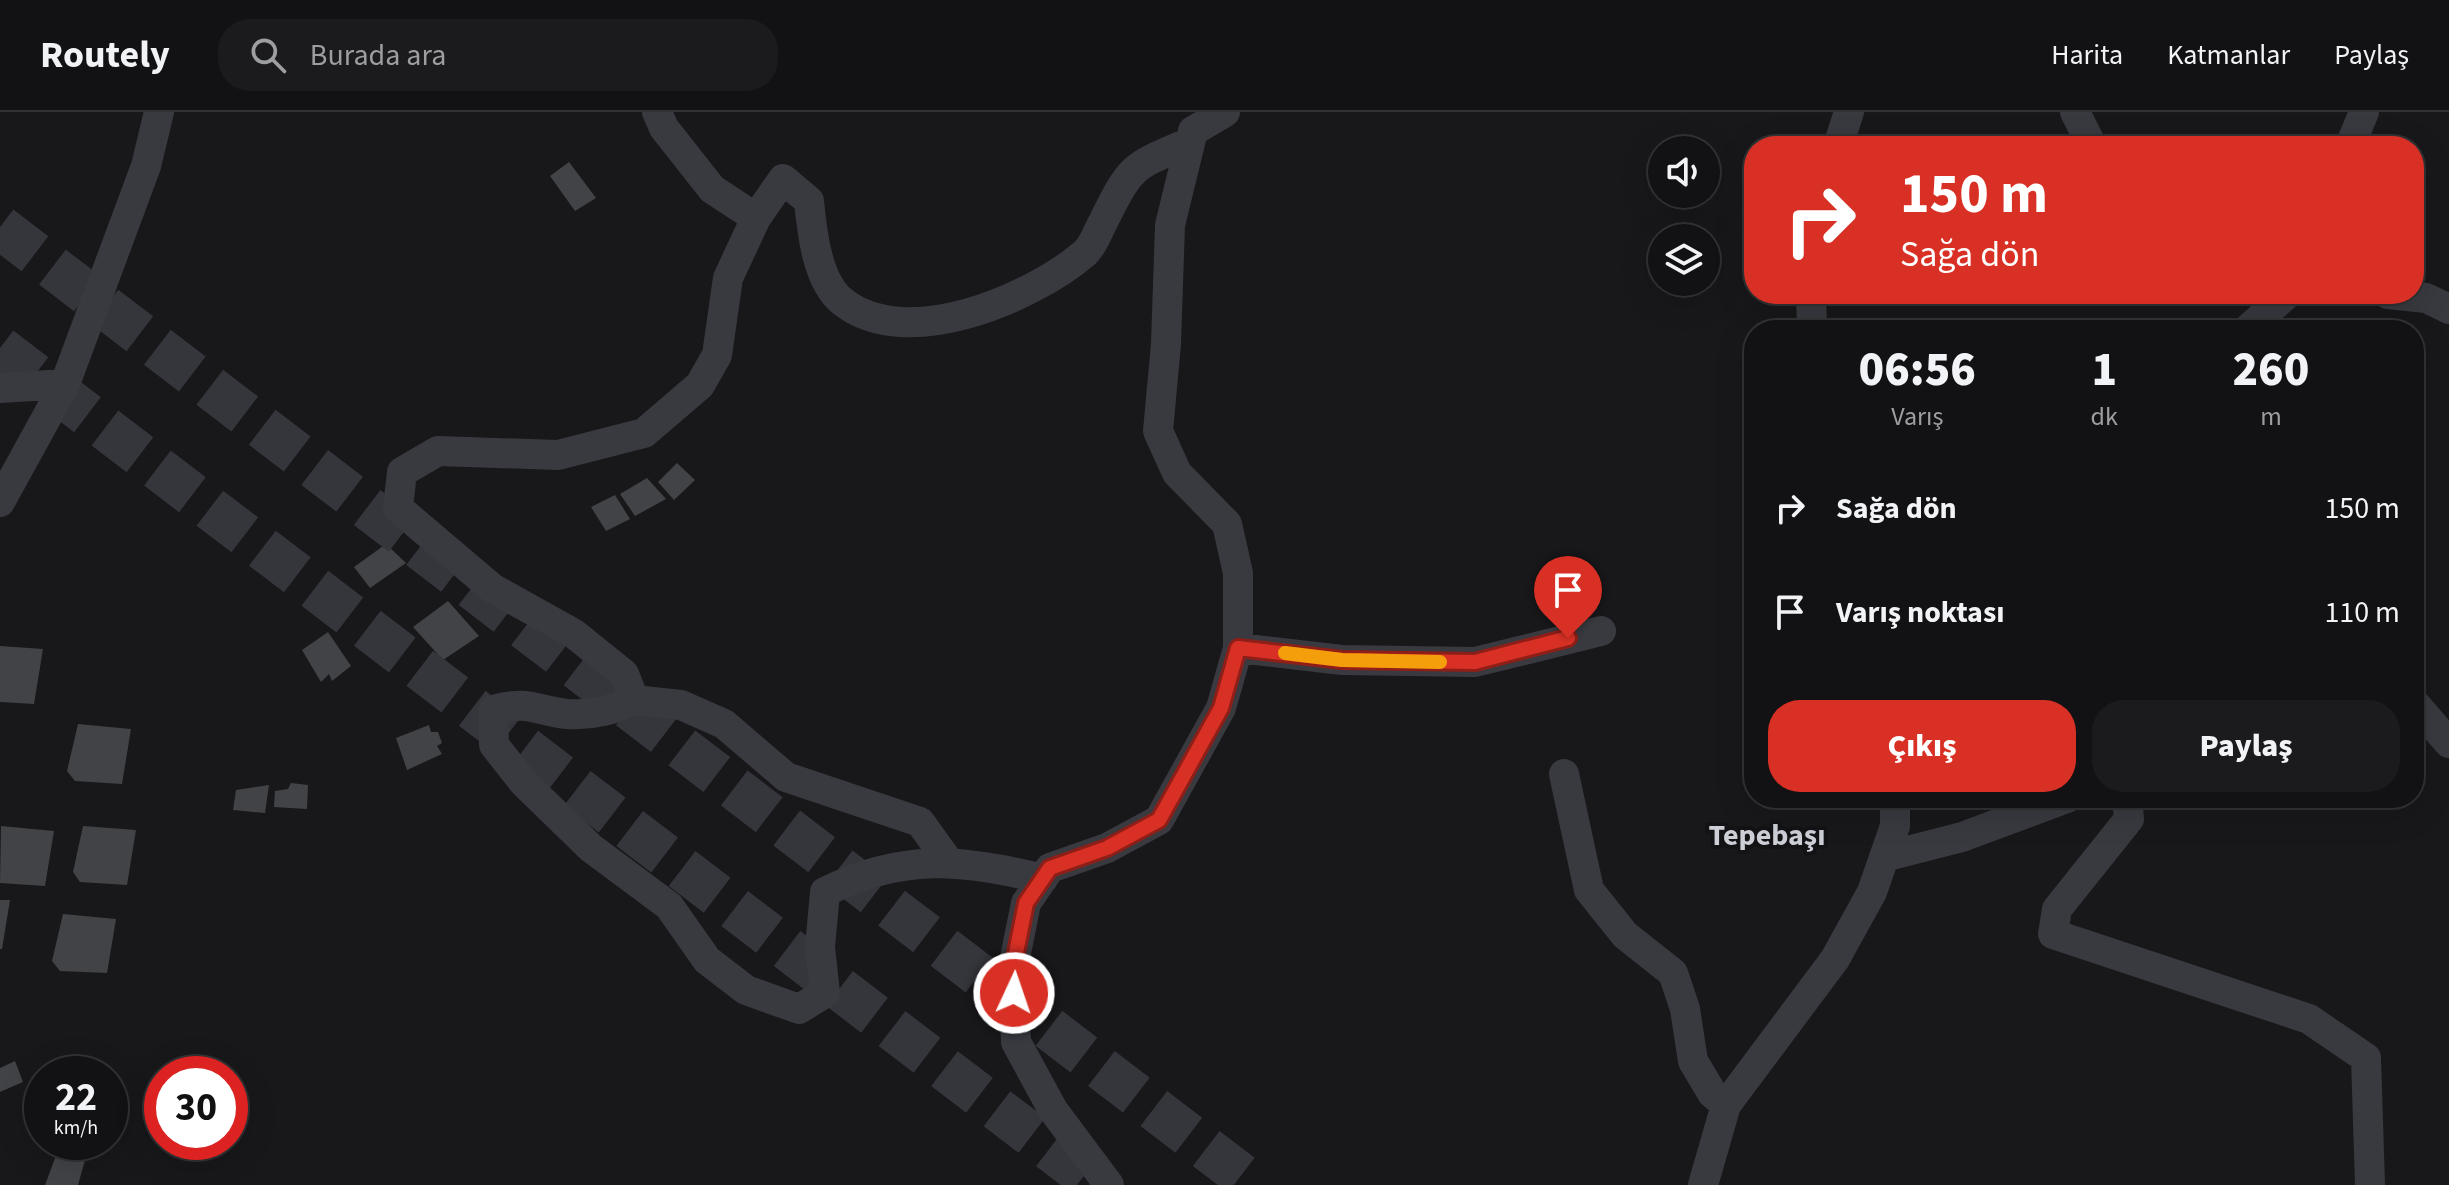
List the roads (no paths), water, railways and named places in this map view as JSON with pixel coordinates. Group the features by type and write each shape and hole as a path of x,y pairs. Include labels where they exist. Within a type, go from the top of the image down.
{"street":[{"path":"0,502 65,384 146,166 159,112"},
{"path":"657,112 664,128 712,189 756,218"},
{"path":"1109,1185 1053,1110 1016,1042 1013,968 1026,903 1050,868 1107,848 1159,820 1221,708 1238,648 1238,573 1227,524 1177,473 1158,431 1166,344 1170,225 1193,131 1225,112"},
{"path":"1841,136 1849,112"},
{"path":"2075,112 2087,136"},
{"path":"2354,136 2364,112"},
{"path":"634,700 624,674 573,633 492,588 398,508 402,472 438,451 558,455 644,433 700,385 717,355 728,278 756,218 783,179 809,201 814,253 841,301 874,319 941,321 1008,302 1088,252 1122,184 1138,164 1188,143"},
{"path":"2424,298 2449,309"},
{"path":"2258,320 2276,304"},
{"path":"0,388 65,384"},
{"path":"1238,648 1342,660 1475,662 1601,631"},
{"path":"948,861 920,822 786,777 724,724 681,705 634,700 607,713 567,714 518,703 493,710 494,745 524,783 591,848 669,906 707,960 746,990 799,1009 825,993 820,947 825,892 855,877 948,861 986,865 1043,879"},
{"path":"2424,714 2449,743"},
{"path":"1564,774 1589,890 1625,935 1673,973 1685,1009 1693,1061 1712,1093 1726,1105"},
{"path":"1703,1185 1726,1105 1835,959 1872,892 1895,826 1895,808"},
{"path":"1884,857 1962,837 2040,808"},
{"path":"2128,808 2129,819 2057,909 2053,934 2309,1019 2366,1058 2370,1185"}],"tunnel":[{"path":"0,227 1254,1185"},
{"path":"0,348 1097,1185"}],"district":[{"name":"Tepebaşı","path":"1767,835"}]}
